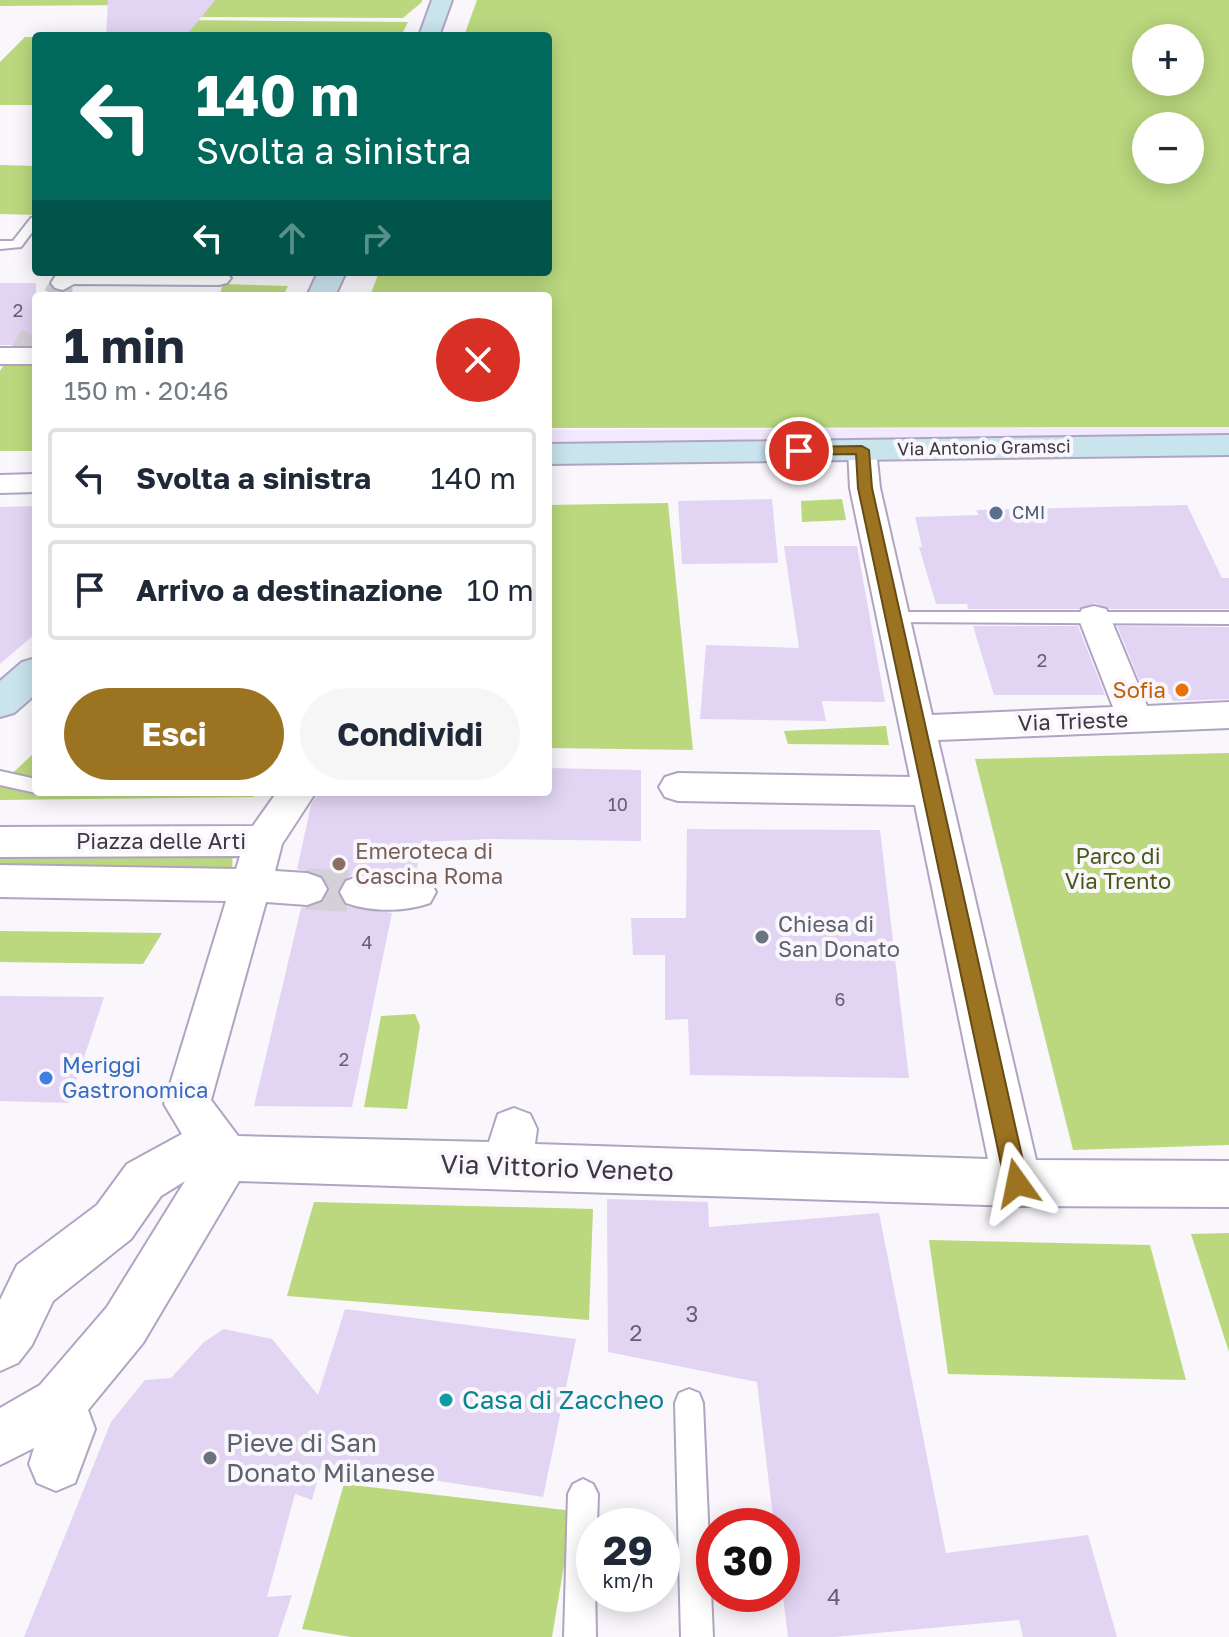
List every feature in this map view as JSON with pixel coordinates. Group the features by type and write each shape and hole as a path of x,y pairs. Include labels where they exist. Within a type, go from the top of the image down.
{"street":[{"path":"430,32 442,0"},
{"path":"63,283 66,277 179,287 219,278"},
{"path":"0,356 32,356"},
{"name":"Via Antonio Gramsci","path":"552,476 1229,445"},
{"name":"Via Antonio Gramsci","path":"552,454 1229,474"},
{"path":"864,462 865,488 1017,1183"},
{"path":"0,470 32,470"},
{"path":"0,484 32,483"},
{"path":"1094,617 1135,719"},
{"path":"0,703 32,675"},
{"name":"Via Trieste","path":"917,728 1229,715"},
{"path":"678,787 931,791"},
{"name":"Piazza delle Arti","path":"0,842 264,841 294,796"},
{"path":"0,1438 59,1404 125,1325 226,1158 187,1104 264,841"},
{"name":"Piazza delle Arti","path":"0,881 251,885 307,889"},
{"path":"360,892 416,892"},
{"name":"Via Vittorio Veneto","path":"0,1345 14,1327 35,1283 114,1222 144,1180 186,1155 226,1158 511,1147 1017,1183 1229,1184"},
{"path":"56,1464 68,1429 59,1404"}],"lane":[{"path":"0,245 17,244 32,224"},
{"path":"894,618 1229,618"},
{"path":"0,778 32,785"},
{"path":"689,1403 697,1637"},
{"path":"580,1637 583,1494"}],"shaded area":[{"path":"1229,427 1229,456 552,461 552,430"}],"green space":[{"path":"0,0 124,0 126,5 0,6"},
{"path":"155,0 422,2 403,18 181,17"},
{"path":"477,0 1229,0 1229,427 552,428 552,292 372,292 378,276 552,276 552,32 465,32"},
{"path":"174,20 408,22 403,32 139,31"},
{"path":"25,37 32,37 32,105 0,105 0,62"},
{"path":"0,165 32,166 32,215 0,214"},
{"path":"223,284 288,286 285,292 221,292"},
{"path":"0,361 32,361 32,451 0,451 0,371 3,366"},
{"path":"842,499 846,520 802,522 801,501"},
{"path":"668,503 693,750 552,748 552,505"},
{"path":"886,726 889,745 788,744 784,731"},
{"name":"Parco di Via Trento","path":"1229,753 1229,1145 1073,1150 975,759"},
{"path":"32,755 32,796 254,796 0,800 0,785"},
{"path":"233,847 232,874 0,874 0,850"},
{"path":"0,931 162,933 143,964 0,962"},
{"path":"415,1014 420,1026 407,1109 364,1107 381,1016"},
{"path":"314,1202 593,1209 589,1320 287,1296"},
{"path":"1229,1233 1229,1352 1191,1234"},
{"path":"929,1240 1150,1245 1186,1380 948,1374"},
{"path":"344,1484 573,1511 552,1637 351,1637 302,1629"}],"building":[{"path":"108,0 215,0 189,32 106,32"},
{"path":"0,283 36,283 36,292 32,292 32,345 0,345"},
{"path":"772,499 778,563 682,564 678,501"},
{"path":"1187,505 1222,578 1229,578 1229,609 1109,609 1095,603 1079,609 968,609 967,604 936,604 919,547 922,547 915,517 979,515 976,510"},
{"path":"32,506 32,636 0,664 0,507"},
{"path":"784,546 857,546 885,702 822,701 826,721 700,719 706,645 799,648"},
{"path":"973,626 1078,626 1105,695 994,695"},
{"path":"1117,626 1229,627 1229,699 1173,701 1170,694 1145,694"},
{"path":"552,768 641,770 641,841 492,839 422,842 416,873 360,873 345,878 337,893 345,906 392,913 352,1107 254,1106 301,908 322,903 330,890 322,875 297,869 311,805 317,796 552,796"},
{"name":"Chiesa di San Donato","path":"687,829 880,830 909,1078 690,1075 688,1019 665,1020 665,955 633,955 631,918 686,918"},
{"path":"0,996 104,997 69,1103 0,1101"},
{"path":"607,1199 708,1202 709,1227 879,1213 946,1553 1088,1535 1117,1637 1023,1637 1019,1620 834,1637 788,1637 785,1612 800,1612 800,1508 772,1508 757,1382 608,1352"},
{"name":"Pieve di San Donato Milanese","path":"345,1309 576,1339 543,1497 322,1463 312,1500 295,1494 267,1597 292,1595 278,1637 24,1637 111,1422 145,1380 171,1378 204,1342 224,1329 272,1339 318,1395"}],"tunnel":[{"path":"57,292 63,283"},
{"path":"20,356 32,336"},
{"path":"307,889 360,892"}],"place":[{"name":"CMI","path":"996,513"},
{"name":"Sofia","path":"1182,690"},
{"name":"Emeroteca di Cascina Roma","path":"339,864"},
{"name":"Chiesa di San Donato","path":"762,937"},
{"name":"Meriggi Gastronomica","path":"46,1078"},
{"name":"Casa di Zaccheo","path":"446,1400"},
{"name":"Pieve di San Donato Milanese","path":"210,1458"}],"route":[{"path":"799,451 862,450 865,488 1017,1183"}]}
